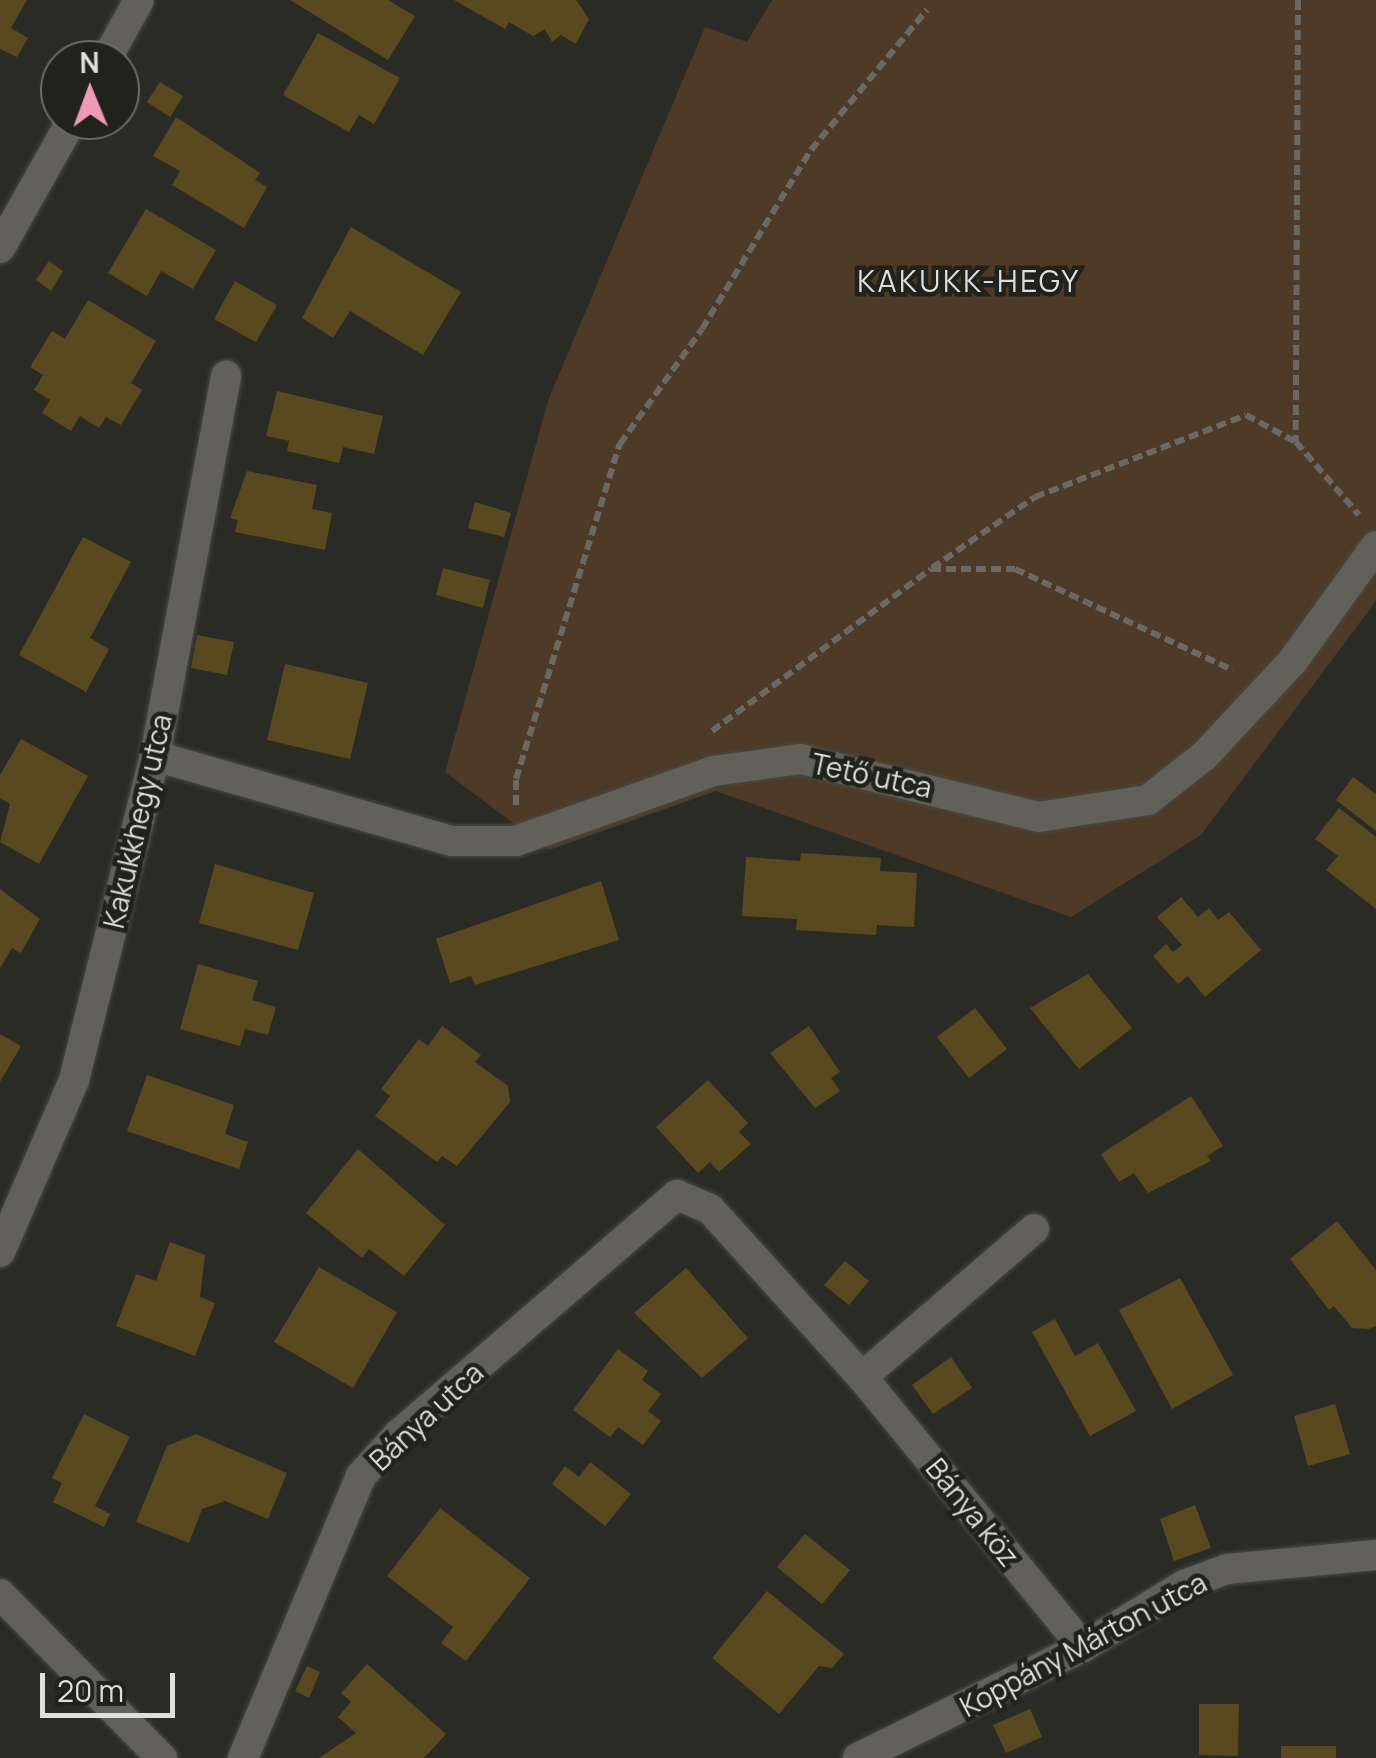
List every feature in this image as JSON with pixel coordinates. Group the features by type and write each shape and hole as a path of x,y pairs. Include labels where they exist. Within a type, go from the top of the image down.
{"street":[{"path":"117,40 139,0"},
{"path":"0,248 61,140"},
{"name":"Kakukkhegy utca","path":"0,1252 74,1080 155,756 226,376"},
{"name":"Tető utca","path":"155,756 451,841 516,841 714,770 801,758 1039,817 1148,800 1204,756 1292,662 1370,534"},
{"name":"Bánya köz","path":"677,1196 710,1209 862,1378 1083,1647"},
{"name":"Bánya utca","path":"243,1758 361,1476 399,1434 677,1196"},
{"path":"862,1378 1034,1229"},
{"name":"Koppány Márton utca","path":"858,1758 1083,1647 1184,1586 1227,1569 1376,1555"},
{"path":"0,1594 162,1758"}],"path":[{"path":"1296,442 1298,0"},
{"path":"516,841 516,778 620,444 702,329 811,150 926,10"},
{"path":"704,736 1035,497 1246,415 1296,442 1370,534"},
{"path":"931,569 1015,569 1203,662 1245,673 1292,662"}],"shaded area":[{"path":"772,0 1376,0 1376,601 1201,835 1071,917 716,791 549,850 445,772 548,401 705,27 747,42"}],"building":[{"path":"0,0 27,0 11,28 28,38 17,57 0,49"},
{"path":"290,0 388,0 415,16 388,60"},
{"path":"454,0 576,0 589,19 576,44 561,35 552,42 545,29 533,36 509,22 505,29"},
{"path":"318,33 400,78 374,124 359,115 349,132 283,95"},
{"path":"160,82 183,96 170,117 147,102"},
{"path":"176,117 260,173 255,180 267,187 244,228 172,185 180,171 153,156"},
{"path":"146,209 216,250 193,289 161,271 147,296 108,273"},
{"path":"351,227 461,292 423,355 350,311 333,338 302,318"},
{"path":"49,261 63,271 51,291 36,280"},
{"path":"235,281 277,305 256,342 214,319"},
{"path":"88,300 156,341 131,383 142,390 121,425 106,417 99,428 80,416 71,431 42,413 50,400 34,390 43,375 30,367 52,331 65,339"},
{"path":"277,391 383,416 374,454 343,447 339,463 287,451 289,441 266,436"},
{"path":"247,471 317,485 312,509 332,513 325,550 235,532 238,520 230,518"},
{"path":"475,502 511,513 504,537 468,528"},
{"path":"83,537 131,562 90,638 109,649 86,692 19,655"},
{"path":"443,568 490,580 483,608 436,595"},
{"path":"197,635 234,642 227,675 191,668"},
{"path":"285,664 368,683 350,759 267,740"},
{"path":"21,739 88,776 39,864 0,842 10,804 0,798 0,775"},
{"path":"1353,777 1376,794 1376,831 1336,800"},
{"path":"1339,808 1376,837 1376,909 1326,870 1338,856 1315,839"},
{"path":"801,853 881,858 880,871 917,873 914,927 877,925 876,935 796,930 797,919 742,916 746,857 800,861"},
{"path":"215,864 314,893 298,950 199,923"},
{"path":"601,881 619,940 475,985 471,976 450,983 436,939"},
{"path":"0,889 40,919 21,953 12,948 0,968"},
{"path":"1181,897 1198,917 1209,908 1218,920 1229,912 1261,950 1205,997 1188,976 1178,984 1153,956 1166,944 1173,952 1182,945 1157,917"},
{"path":"198,964 258,981 252,1000 276,1007 268,1035 245,1029 240,1046 180,1029"},
{"path":"1088,974 1132,1028 1079,1069 1030,1008"},
{"path":"975,1008 1007,1049 969,1078 937,1037"},
{"path":"442,1026 481,1055 475,1062 508,1086 510,1102 457,1166 442,1156 437,1162 375,1116 390,1096 381,1089 419,1039 428,1046"},
{"path":"809,1026 840,1072 831,1078 840,1091 815,1108 770,1053"},
{"path":"0,1034 21,1046 0,1082"},
{"path":"147,1075 234,1105 225,1134 248,1142 239,1169 127,1131"},
{"path":"708,1080 748,1123 739,1132 751,1144 719,1172 710,1162 698,1173 656,1127"},
{"path":"1191,1096 1223,1146 1207,1156 1211,1161 1148,1193 1134,1173 1119,1182 1101,1154"},
{"path":"358,1149 445,1225 404,1276 369,1249 362,1258 306,1213"},
{"path":"1337,1221 1376,1270 1376,1326 1368,1329 1352,1328 1334,1306 1329,1310 1290,1259"},
{"path":"170,1242 205,1255 200,1297 215,1303 195,1356 116,1326 136,1274 156,1281"},
{"path":"845,1261 869,1281 849,1305 824,1285"},
{"path":"319,1267 397,1312 353,1388 274,1342"},
{"path":"686,1268 748,1338 702,1378 634,1313"},
{"path":"1180,1278 1233,1375 1172,1409 1119,1310"},
{"path":"1055,1319 1075,1356 1098,1343 1136,1411 1090,1436 1032,1332"},
{"path":"618,1349 648,1371 642,1380 661,1394 648,1411 661,1421 643,1445 618,1427 610,1437 573,1410"},
{"path":"951,1357 972,1388 933,1414 912,1385"},
{"path":"1335,1404 1350,1454 1308,1466 1294,1416"},
{"path":"84,1414 130,1437 95,1506 110,1514 104,1527 53,1502 62,1483 52,1478"},
{"path":"196,1434 287,1473 268,1519 225,1501 202,1509 189,1543 136,1522 167,1446"},
{"path":"590,1462 631,1494 605,1526 552,1484 565,1466 579,1477"},
{"path":"1195,1505 1211,1548 1174,1561 1160,1519"},
{"path":"440,1508 530,1578 466,1661 441,1643 453,1627 387,1576"},
{"path":"805,1534 850,1570 822,1604 777,1567"},
{"path":"767,1591 844,1654 832,1668 819,1666 779,1714 712,1658"},
{"path":"367,1664 446,1734 424,1758 319,1758 356,1733 338,1717 351,1702 341,1693"},
{"path":"307,1666 320,1672 309,1698 295,1691"},
{"path":"1199,1704 1239,1704 1238,1756 1199,1755"},
{"path":"1030,1709 1042,1737 1006,1753 993,1725"},
{"path":"1281,1746 1336,1746 1336,1758 1281,1758"}],"district":[{"name":"KAKUKK-HEGY","path":"969,281"}]}
